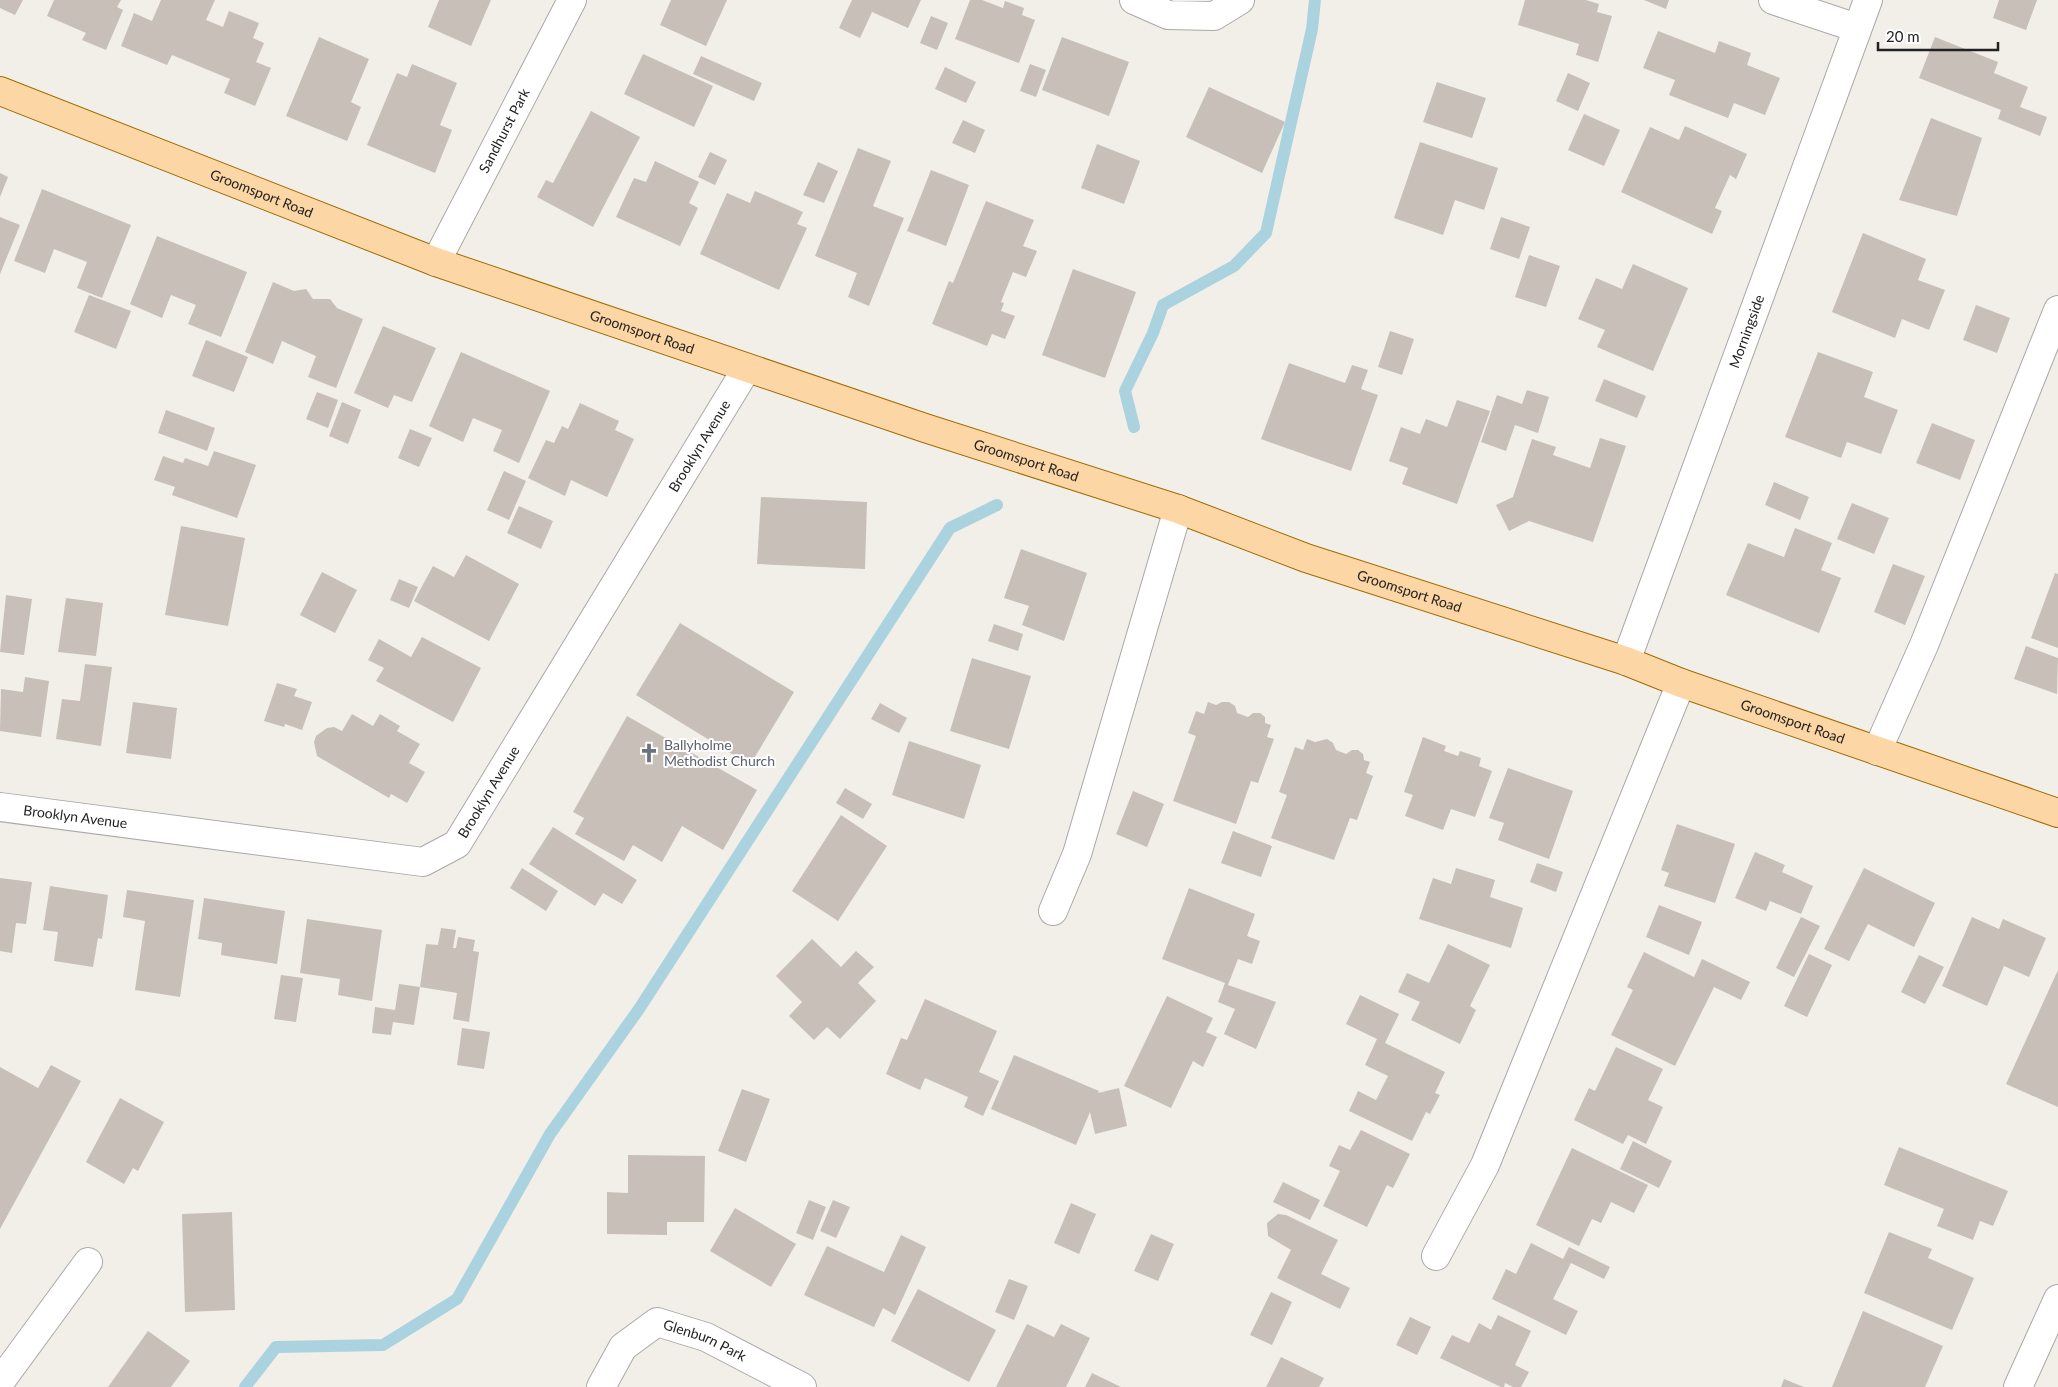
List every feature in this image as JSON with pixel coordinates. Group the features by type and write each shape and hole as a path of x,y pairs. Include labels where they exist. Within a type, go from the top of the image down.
{"main road":[{"name":"Groomsport Road","path":"0,91 436,262 747,368 1178,509 1306,558 1626,661 1681,683 2058,813"}],"street":[{"name":"Sandhurst Park","path":"436,262 446,239 572,0"},
{"path":"1134,0 1168,15 1214,16 1240,0"},
{"path":"1773,0 1857,28"},
{"name":"Morningside","path":"1626,661 1868,0"},
{"path":"1877,751 1924,645 2058,310"},
{"name":"Brooklyn Avenue","path":"0,808 423,862 457,844 747,368"},
{"path":"1053,910 1077,854 1178,509"},
{"path":"1436,1256 1484,1165 1681,683"},
{"path":"0,1382 88,1262"},
{"path":"2018,1387 2058,1299"},
{"name":"Glenburn Park","path":"601,1387 623,1347 657,1322 706,1337 802,1387"}],"building":[{"path":"0,0 23,0 15,15 0,8"},
{"path":"54,0 121,0 117,7 123,10 106,50 82,40 86,33 47,16"},
{"path":"161,0 215,0 206,20 223,27 229,11 259,23 253,38 264,43 256,62 271,68 255,106 224,93 230,79 172,55 167,65 121,46 134,13 152,21"},
{"path":"439,0 491,0 471,46 428,27"},
{"path":"671,0 727,0 706,46 660,25"},
{"path":"852,0 921,0 908,28 872,12 860,38 839,28"},
{"path":"970,0 982,0 1003,8 1005,1 1024,8 1022,15 1035,20 1019,63 955,39"},
{"path":"1525,0 1586,0 1599,4 1597,12 1612,16 1598,62 1576,55 1579,44 1518,25"},
{"path":"1644,0 1669,0 1666,9"},
{"path":"1999,0 2037,0 2026,30 1993,18"},
{"path":"931,16 948,23 937,50 920,43"},
{"path":"1658,31 1715,53 1719,41 1751,53 1747,65 1780,78 1765,115 1734,103 1728,118 1669,95 1675,80 1643,68"},
{"path":"319,37 369,59 351,102 361,107 347,141 286,116"},
{"path":"1062,37 1129,62 1109,116 1042,90"},
{"path":"1935,37 1998,62 1994,73 2028,87 2020,107 2047,117 2040,136 1998,119 2001,110 1919,78"},
{"path":"643,54 713,86 694,127 624,94"},
{"path":"701,56 762,83 754,101 693,74"},
{"path":"412,64 457,83 440,125 452,130 435,173 367,145 397,73 407,77"},
{"path":"1030,64 1046,70 1036,97 1020,91"},
{"path":"945,67 976,82 966,103 935,89"},
{"path":"1568,73 1590,83 1578,111 1556,101"},
{"path":"1437,82 1486,98 1472,138 1423,122"},
{"path":"1209,87 1285,122 1262,173 1186,137"},
{"path":"591,111 640,137 593,227 537,197 546,180 553,183"},
{"path":"1584,114 1620,130 1604,166 1568,150"},
{"path":"1931,118 1982,138 1957,216 1899,200"},
{"path":"963,120 985,130 975,153 952,143"},
{"path":"1685,126 1747,154 1736,179 1730,175 1715,208 1722,211 1712,234 1621,192 1650,127 1679,140"},
{"path":"1420,142 1498,168 1484,210 1455,200 1443,235 1394,218"},
{"path":"1097,144 1140,161 1124,204 1081,188"},
{"path":"858,148 891,161 873,206 904,218 869,306 848,297 857,273 815,256"},
{"path":"710,152 727,160 715,185 698,177"},
{"path":"655,161 699,182 689,203 698,208 680,246 616,217 634,178 646,182"},
{"path":"818,162 838,171 824,203 803,195"},
{"path":"931,170 969,185 946,246 907,231"},
{"path":"0,173 8,177 0,197"},
{"path":"42,189 131,225 102,298 77,288 87,262 54,249 45,273 14,261"},
{"path":"755,191 803,212 797,224 807,228 779,290 700,254 727,193 750,203"},
{"path":"986,201 1034,220 1023,246 1037,251 1026,277 1013,272 1001,302 1004,303 1001,311 1015,316 1005,339 992,334 987,346 932,324 949,281 953,283"},
{"path":"0,217 20,225 0,274"},
{"path":"1501,217 1530,227 1519,259 1490,249"},
{"path":"1863,233 1926,259 1918,280 1945,290 1929,330 1902,319 1895,338 1832,312"},
{"path":"157,236 247,272 221,337 188,324 196,305 171,295 162,318 130,304"},
{"path":"1529,255 1560,266 1546,307 1515,297"},
{"path":"1633,264 1688,288 1653,371 1597,347 1605,330 1578,319 1596,278 1622,289"},
{"path":"1073,269 1136,292 1105,378 1042,355"},
{"path":"273,282 294,291 306,289 313,299 330,299 337,308 363,319 336,388 308,377 316,356 282,341 273,364 245,352"},
{"path":"89,295 131,311 116,349 74,332"},
{"path":"1976,305 2010,318 1997,353 1963,340"},
{"path":"383,326 436,348 412,402 394,395 388,408 354,393"},
{"path":"1390,331 1414,339 1402,375 1378,367"},
{"path":"206,340 248,357 234,392 192,376"},
{"path":"461,352 550,391 519,463 493,451 502,430 473,418 463,442 429,426"},
{"path":"1818,352 1873,372 1864,397 1898,410 1881,454 1847,442 1841,458 1785,437"},
{"path":"1289,363 1345,383 1352,365 1368,370 1361,389 1378,395 1351,471 1261,439"},
{"path":"1604,379 1646,396 1637,418 1595,401"},
{"path":"1527,390 1549,397 1538,433 1515,425 1506,451 1481,442 1497,395 1522,404"},
{"path":"317,392 338,400 328,428 306,419"},
{"path":"1457,400 1490,411 1457,504 1402,484 1408,468 1389,461 1401,427 1420,434 1426,419 1447,427"},
{"path":"342,402 361,410 348,444 329,436"},
{"path":"580,403 619,421 615,430 634,439 607,497 571,480 565,496 528,478 546,440 554,443 562,426 568,429"},
{"path":"166,410 215,428 207,451 158,433"},
{"path":"1932,423 1975,440 1960,480 1916,463"},
{"path":"410,429 432,438 419,467 398,458"},
{"path":"1600,438 1626,446 1593,542 1529,521 1509,531 1496,505 1513,497 1532,439 1556,447 1553,455 1590,468"},
{"path":"214,451 256,465 237,518 172,495 175,487 154,480 163,456 183,463 185,458 208,466"},
{"path":"504,471 526,481 509,520 487,510"},
{"path":"1774,482 1809,497 1800,520 1765,505"},
{"path":"761,497 867,502 865,569 757,564"},
{"path":"1852,503 1889,518 1874,554 1837,539"},
{"path":"519,506 553,521 541,549 507,533"},
{"path":"181,526 245,538 228,626 165,615"},
{"path":"1795,528 1832,543 1821,570 1841,578 1819,633 1726,595 1748,543 1784,557"},
{"path":"1021,549 1087,573 1064,641 1022,625 1029,606 1004,598"},
{"path":"466,555 519,584 489,641 414,601 433,566 454,577"},
{"path":"1893,564 1925,576 1905,625 1874,612"},
{"path":"322,572 357,590 335,633 300,615"},
{"path":"2055,573 2058,574 2058,648 2031,638"},
{"path":"399,579 418,587 409,608 390,600"},
{"path":"6,595 32,599 24,655 0,652"},
{"path":"66,598 103,603 96,656 58,652"},
{"path":"680,623 794,692 750,765 636,695"},
{"path":"994,624 1023,634 1018,651 988,641"},
{"path":"422,637 481,668 453,722 376,681 384,668 368,660 379,639 411,657"},
{"path":"2026,646 2058,658 2057,694 2014,679"},
{"path":"972,658 1031,676 1009,749 950,731"},
{"path":"85,664 112,667 101,746 56,739 62,699 80,701"},
{"path":"25,677 49,681 41,737 0,731 1,689 23,692"},
{"path":"277,683 297,689 294,696 312,702 302,730 285,724 284,727 264,721"},
{"path":"133,702 177,708 171,759 126,753"},
{"path":"1208,702 1216,705 1222,702 1229,702 1235,706 1237,713 1248,717 1253,713 1260,713 1265,717 1265,723 1271,725 1267,737 1274,739 1258,783 1251,781 1236,824 1173,801 1196,736 1188,733 1196,711 1204,714"},
{"path":"880,703 907,718 899,733 871,719"},
{"path":"352,714 373,726 380,714 400,726 397,731 420,744 409,763 425,772 407,803 391,794 389,798 317,756 314,742 316,736 327,728 334,727 342,731"},
{"name":"Ballyholme Methodist Church","path":"627,716 757,790 723,850 682,826 662,862 633,845 624,861 575,834 584,818 573,812"},
{"path":"1423,737 1446,746 1444,751 1458,756 1460,751 1481,758 1479,766 1492,771 1475,817 1451,809 1443,830 1405,816 1413,795 1404,792"},
{"path":"1307,739 1315,742 1327,739 1333,743 1336,750 1346,754 1352,750 1358,750 1363,754 1364,760 1370,762 1366,773 1373,776 1357,820 1350,818 1334,860 1271,838 1287,795 1279,792 1295,747 1303,750"},
{"path":"909,741 981,765 964,819 892,795"},
{"path":"1508,768 1573,791 1549,859 1498,840 1504,823 1489,818"},
{"path":"845,788 872,804 863,819 836,803"},
{"path":"1133,791 1164,804 1147,847 1116,834"},
{"path":"841,815 887,846 838,921 792,891"},
{"path":"1677,824 1735,844 1715,903 1664,886 1669,873 1661,870"},
{"path":"553,827 637,880 622,904 603,893 595,906 529,864"},
{"path":"1233,831 1272,846 1261,877 1221,863"},
{"path":"1755,852 1785,865 1782,872 1813,886 1801,914 1770,901 1766,911 1735,898"},
{"path":"1537,863 1563,872 1556,892 1530,882"},
{"path":"522,868 558,891 546,911 510,888"},
{"path":"1456,868 1495,880 1490,897 1523,908 1511,948 1419,919 1433,878 1451,884"},
{"path":"1864,868 1935,903 1914,947 1868,924 1849,961 1824,949"},
{"path":"0,878 32,882 26,924 16,923 12,953 0,951"},
{"path":"50,886 108,895 102,939 98,938 93,967 54,961 58,932 43,930"},
{"path":"1189,888 1255,914 1247,936 1260,941 1252,964 1238,959 1228,985 1276,1002 1256,1049 1224,1034 1235,1009 1218,1002 1225,983 1162,959"},
{"path":"127,890 194,900 180,997 135,990 145,921 123,917"},
{"path":"204,898 285,911 277,964 221,955 222,943 198,939"},
{"path":"1659,905 1702,922 1689,955 1646,937"},
{"path":"1801,917 1820,926 1794,977 1776,968"},
{"path":"1972,917 1999,929 2003,919 2046,938 2029,977 2004,966 1987,1006 1942,986"},
{"path":"307,919 382,930 372,1001 338,995 340,979 300,973"},
{"path":"441,928 456,930 453,948 456,948 458,937 475,940 473,951 479,952 469,1022 453,1019 457,993 420,987 426,944 438,945"},
{"path":"812,939 841,967 856,951 874,967 858,983 876,1001 840,1039 827,1027 814,1040 789,1016 802,1002 776,976"},
{"path":"1448,944 1490,965 1470,1006 1476,1010 1460,1044 1411,1020 1420,1002 1398,992 1407,973 1429,983"},
{"path":"1644,952 1694,977 1702,959 1750,982 1741,1000 1714,987 1675,1066 1611,1035 1633,990 1627,987"},
{"path":"1809,954 1832,965 1807,1017 1784,1006"},
{"path":"1919,955 1944,967 1925,1004 1901,992"},
{"path":"2058,970 2058,1107 2006,1084"},
{"path":"281,975 303,978 296,1022 274,1019"},
{"path":"399,984 420,987 414,1025 393,1022 391,1035 372,1033 375,1007 395,1010"},
{"path":"1360,995 1399,1014 1385,1043 1445,1072 1435,1093 1440,1095 1430,1114 1426,1112 1412,1141 1349,1111 1358,1091 1376,1100 1388,1076 1365,1065 1377,1039 1346,1024"},
{"path":"1167,996 1213,1018 1206,1032 1217,1037 1203,1067 1193,1061 1171,1108 1124,1086"},
{"path":"925,999 997,1031 979,1072 999,1081 983,1116 964,1107 968,1097 925,1078 920,1090 886,1074 901,1038 907,1040"},
{"path":"462,1028 490,1032 484,1069 457,1065"},
{"path":"1616,1047 1663,1069 1648,1100 1663,1107 1646,1144 1628,1135 1623,1144 1574,1120 1589,1088 1595,1091"},
{"path":"1014,1055 1099,1091 1098,1093 1119,1088 1127,1126 1095,1134 1090,1112 1076,1145 991,1109"},
{"path":"51,1065 81,1081 0,1229 0,1067 38,1088"},
{"path":"742,1089 770,1099 746,1162 718,1151"},
{"path":"120,1098 164,1122 138,1171 133,1168 124,1184 86,1162"},
{"path":"1361,1130 1410,1154 1393,1188 1387,1185 1367,1227 1323,1206 1340,1171 1329,1166 1339,1145 1350,1150"},
{"path":"1633,1141 1672,1161 1659,1188 1620,1169"},
{"path":"1899,1147 2008,1191 1993,1226 1980,1221 1973,1240 1937,1226 1944,1209 1884,1185"},
{"path":"1572,1148 1648,1185 1634,1213 1611,1202 1601,1223 1592,1219 1579,1246 1536,1225"},
{"path":"628,1155 705,1156 704,1222 667,1222 667,1235 607,1234 607,1192 628,1193"},
{"path":"1283,1182 1320,1200 1310,1220 1273,1202"},
{"path":"809,1200 826,1207 813,1240 796,1233"},
{"path":"833,1200 850,1207 836,1238 820,1231"},
{"path":"1071,1203 1096,1214 1079,1254 1054,1243"},
{"path":"735,1208 796,1244 771,1287 710,1251"},
{"path":"232,1212 235,1310 185,1312 182,1214"},
{"path":"1278,1214 1286,1215 1338,1240 1321,1274 1350,1288 1340,1309 1277,1278 1291,1250 1268,1236 1267,1223"},
{"path":"1889,1232 1932,1249 1928,1258 1974,1278 1952,1330 1864,1293"},
{"path":"1151,1234 1174,1244 1158,1281 1134,1271"},
{"path":"901,1235 926,1247 895,1315 883,1308 874,1327 804,1295 827,1246 884,1272"},
{"path":"1531,1243 1563,1259 1569,1247 1610,1267 1604,1279 1571,1263 1553,1299 1578,1311 1566,1335 1492,1299 1506,1269 1516,1274"},
{"path":"1009,1279 1028,1286 1014,1320 995,1312"},
{"path":"918,1289 996,1330 969,1382 891,1341"},
{"path":"1271,1292 1292,1302 1272,1345 1250,1335"},
{"path":"1863,1311 1943,1346 1925,1387 1832,1387"},
{"path":"1498,1315 1531,1331 1515,1365 1529,1372 1521,1387 1513,1387 1505,1383 1504,1387 1501,1387 1440,1358 1452,1335 1469,1343 1479,1323 1491,1330"},
{"path":"1410,1317 1431,1327 1417,1355 1396,1345"},
{"path":"1027,1324 1054,1337 1061,1324 1090,1338 1066,1387 996,1387"},
{"path":"148,1331 190,1361 171,1387 108,1387"},
{"path":"1281,1357 1324,1378 1319,1387 1266,1387"},
{"path":"1092,1373 1121,1387 1085,1387"},
{"path":"1784,1379 1804,1387 1781,1387"}],"waterway":[{"path":"1134,427 1125,391 1153,333 1163,305 1234,266 1266,233 1312,29 1315,0"},
{"path":"245,1387 276,1347 383,1345 457,1299 550,1134 639,1009 950,528 997,505"}],"place":[{"name":"Ballyholme Methodist Church","path":"649,753"}]}
